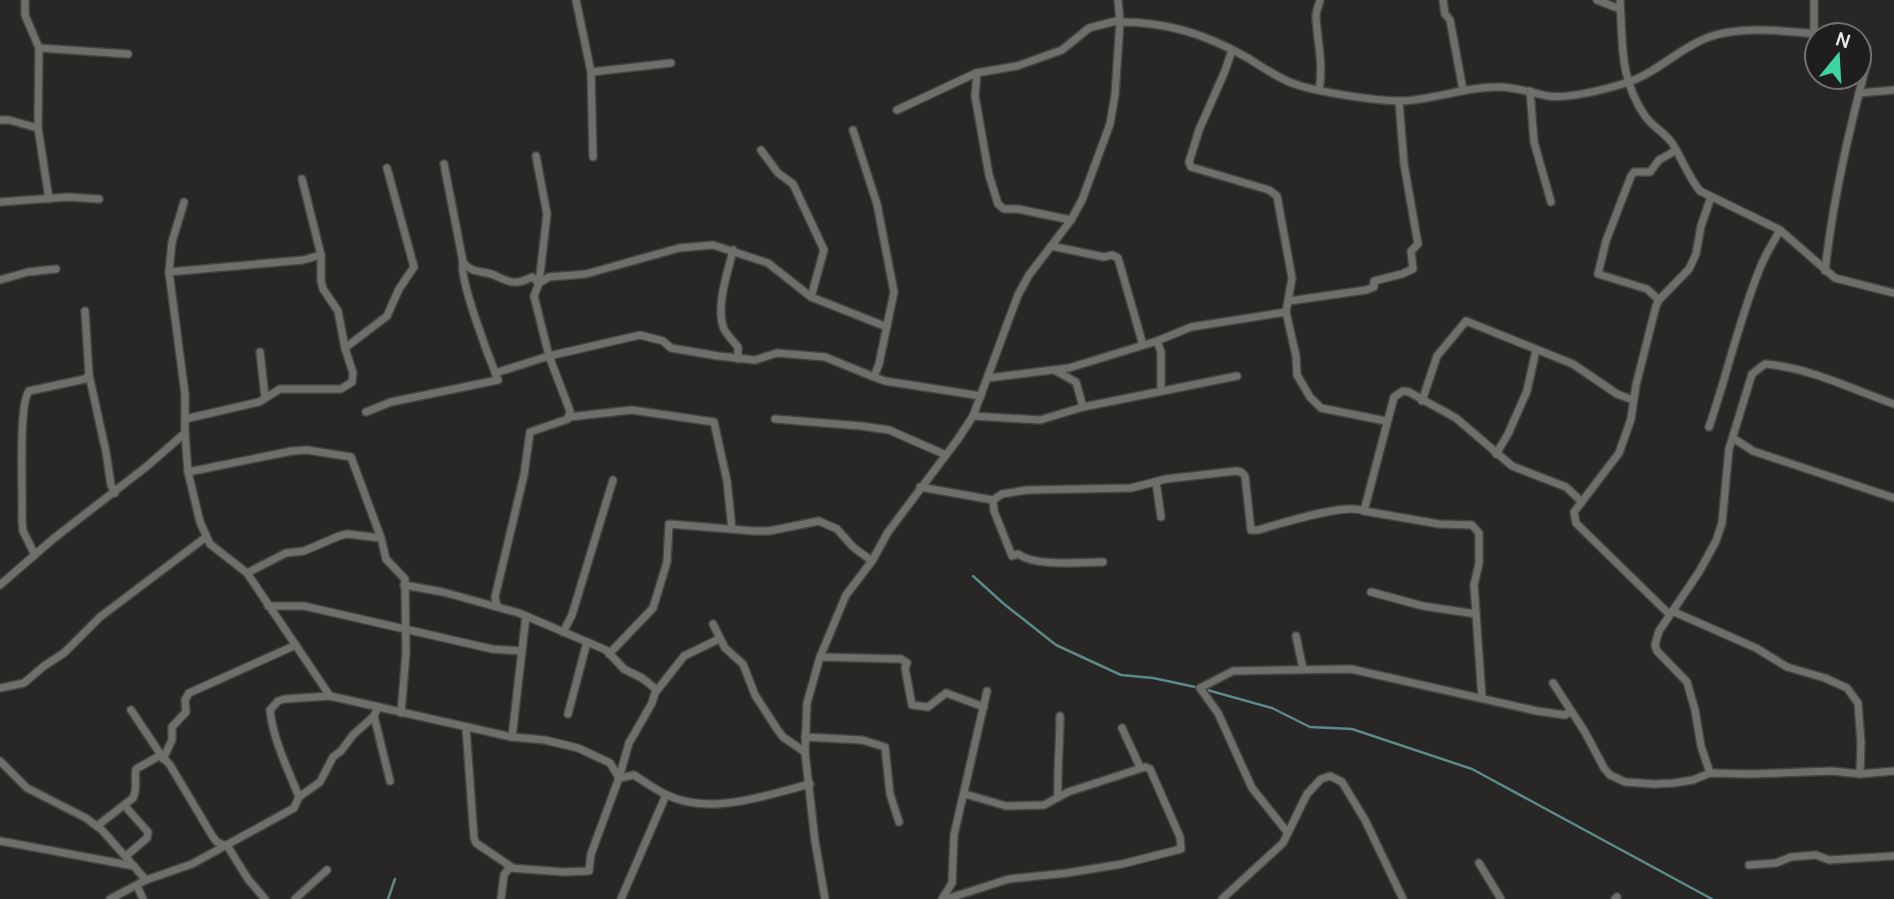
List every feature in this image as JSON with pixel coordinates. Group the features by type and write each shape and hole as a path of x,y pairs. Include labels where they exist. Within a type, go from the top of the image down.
{"street":[{"path":"25,0 25,15 39,48 38,128 48,198"},
{"path":"576,0 591,72 593,157"},
{"path":"825,899 805,752 807,703 820,657 839,607 873,561 888,532 972,416 1018,295 1029,275 1083,200 1110,124 1115,95 1120,21 1118,0"},
{"path":"1319,90 1320,43 1316,16 1320,0"},
{"path":"1443,0 1445,14 1450,20 1463,90"},
{"path":"1597,0 1620,9"},
{"path":"1620,0 1623,66 1627,83 1645,116 1671,142 1700,191 1780,230 1825,271 1845,282 1894,293"},
{"path":"1814,0 1814,21"},
{"path":"897,110 977,73 1017,66 1062,50 1089,28 1120,21 1168,25 1232,50 1283,79 1319,90 1399,101 1496,86 1560,96 1627,83 1711,36 1736,31 1803,34"},
{"path":"39,48 128,54"},
{"path":"1232,50 1199,130 1189,162 1191,167 1269,190 1277,196 1292,278 1286,312 1296,356 1297,375 1313,401 1321,408 1386,421"},
{"path":"591,72 671,63"},
{"path":"977,73 975,96 989,175 998,204 1004,209 1018,209 1071,220"},
{"path":"1825,271 1843,158 1859,93 1894,90"},
{"path":"1531,92 1534,142 1551,202"},
{"path":"1289,301 1366,290 1374,287 1374,281 1402,274 1413,268 1411,251 1418,244 1404,164 1399,101"},
{"path":"0,120 38,128"},
{"path":"853,130 877,204 894,292 874,377"},
{"path":"761,150 778,173 793,184 824,250 811,297"},
{"path":"1659,300 1647,289 1598,274 1606,241 1631,176 1634,172 1650,172 1659,160 1675,150"},
{"path":"536,156 547,214 539,283 534,296 549,356 570,406 569,417"},
{"path":"366,412 391,402 498,380 461,268 463,262 444,164"},
{"path":"345,348 387,316 399,289 414,267 387,168"},
{"path":"185,419 259,402 280,389 341,389 350,385 354,378 338,311 323,289 321,255 302,179"},
{"path":"1711,197 1700,226 1696,254 1689,269 1659,300 1633,400 1631,419 1619,453 1574,512 1576,523 1671,612 1756,648 1780,663 1847,688 1858,703 1860,774"},
{"path":"0,202 48,198 99,199"},
{"path":"184,202 172,242 169,272 185,394 188,471 200,522 206,537 218,551 247,573 330,696"},
{"path":"1709,428 1724,384 1727,362 1760,268 1780,230"},
{"path":"539,283 549,276 586,274 679,248 713,246 768,263 811,297 887,327"},
{"path":"1051,246 1118,258 1143,345"},
{"path":"733,250 722,296 724,327 738,347 738,359"},
{"path":"169,272 292,261 321,255"},
{"path":"463,262 475,272 493,275 500,281 515,282 532,277 539,283"},
{"path":"0,279 56,269"},
{"path":"85,311 89,375 111,485 115,493"},
{"path":"988,378 1056,371 1157,341 1191,327 1286,312"},
{"path":"1422,401 1437,356 1466,321 1573,365 1617,394 1633,400"},
{"path":"495,373 549,356 640,335 663,341 671,348 688,353 738,359 755,360 777,352 825,357 885,381 981,396"},
{"path":"1157,341 1161,352 1161,391"},
{"path":"1496,454 1527,391 1536,350"},
{"path":"260,352 265,397"},
{"path":"1710,773 1701,746 1687,682 1657,651 1655,645 1659,631 1699,572 1716,541 1722,523 1727,457 1752,373 1765,364 1808,371 1894,404"},
{"path":"1056,371 1076,382 1083,407"},
{"path":"35,555 23,531 22,520 24,399 32,389 85,379 89,375"},
{"path":"972,416 1040,419 1083,407 1237,376"},
{"path":"1364,511 1394,397 1398,393 1409,392 1456,418 1512,466 1566,487 1582,502"},
{"path":"497,606 495,597 524,475 530,432 569,417 632,410 714,422 727,481 732,529"},
{"path":"775,419 889,430 946,455"},
{"path":"0,585 185,433"},
{"path":"1733,438 1753,452 1894,498"},
{"path":"188,471 292,451 307,450 351,457 386,559 405,579 406,653 401,713"},
{"path":"920,487 993,500 1002,494 1033,489 1131,488 1203,474 1241,472 1245,476 1251,530 1357,507 1364,511 1439,524 1472,525 1477,528 1479,543 1479,563 1474,585 1482,698"},
{"path":"563,632 572,615 613,480"},
{"path":"1157,482 1161,517"},
{"path":"993,500 994,511 1012,555 1051,561 1103,562"},
{"path":"609,654 653,608 667,562 669,524 769,531 827,523 844,534 853,547 873,561"},
{"path":"247,573 286,553 304,551 339,536 347,534 381,538"},
{"path":"0,688 24,683 64,653 100,617 206,537"},
{"path":"404,585 497,606 526,616 609,654 624,669 657,690"},
{"path":"1371,593 1423,606 1476,614"},
{"path":"268,606 304,606 406,627 492,649 522,651"},
{"path":"512,737 526,616"},
{"path":"713,624 719,639 743,664 755,695 777,729 783,737 805,752"},
{"path":"1296,635 1303,669"},
{"path":"501,899 504,875 509,868 589,871 591,855 629,743 657,690 684,656 719,639"},
{"path":"568,714 587,642"},
{"path":"97,826 136,792 136,769 162,757 172,740 172,727 186,712 185,700 190,693 296,645"},
{"path":"820,657 901,659 907,663 905,668 912,705 928,707 946,693 984,707"},
{"path":"1288,833 1252,788 1218,713 1200,688 1233,671 1351,669 1537,712 1565,715 1571,711"},
{"path":"1553,683 1585,732 1604,768 1618,780 1655,784 1693,780 1710,773 1832,771 1860,774 1894,771"},
{"path":"944,899 952,883 954,835 987,691"},
{"path":"299,797 271,720 270,710 274,704 285,698 330,696 512,737 545,740 578,748 610,762 619,778"},
{"path":"110,899 146,880 192,864 228,847 251,830 294,808 299,797 320,782 333,757 341,751 352,735 374,716 378,707"},
{"path":"131,710 170,765 213,837 228,847 248,879 265,899"},
{"path":"374,716 390,781"},
{"path":"1058,797 1060,716"},
{"path":"466,727 474,838 476,843 513,868"},
{"path":"1122,728 1140,767"},
{"path":"805,737 862,740 885,747 890,794 899,822"},
{"path":"0,761 27,788 97,826 146,880"},
{"path":"944,899 1009,879 1122,864 1181,849 1180,837 1150,769 1140,767 1058,797 1044,805 1006,806 965,794"},
{"path":"619,778 634,775 666,795 683,801 704,803 734,802 810,784"},
{"path":"1222,899 1273,853 1288,833 1300,807 1317,783 1325,777 1336,778 1342,782 1365,821 1403,899"},
{"path":"621,899 666,795"},
{"path":"124,805 148,832 147,838 126,856"},
{"path":"0,841 88,855 135,866"},
{"path":"1749,865 1816,855 1829,860 1894,856"},
{"path":"1479,863 1502,899"},
{"path":"295,899 327,870"},
{"path":"137,886 143,899"}],"waterway":[{"path":"973,576 1056,645 1121,675 1153,678 1200,688 1272,708 1310,727 1352,729 1472,769 1712,899"},
{"path":"388,899 395,879"}]}
